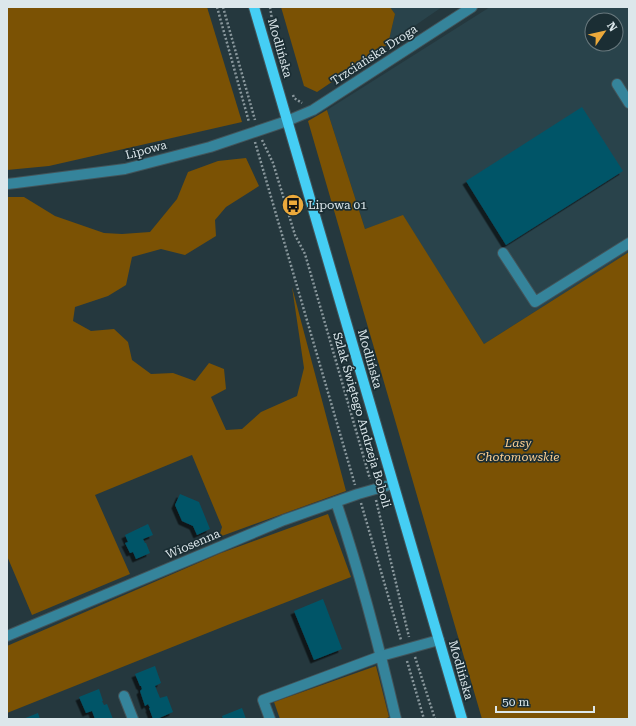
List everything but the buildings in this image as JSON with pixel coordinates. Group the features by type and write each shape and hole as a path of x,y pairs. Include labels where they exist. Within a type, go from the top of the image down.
{"main road":[{"name":"Modlińska","path":"254,7 462,719"}],"street":[{"name":"Trzciańska Droga","path":"288,121 314,110 472,7"},
{"path":"617,84 629,103"},
{"name":"Lipowa","path":"7,184 125,169 210,147 288,121"},
{"path":"503,253 535,302 629,243"},
{"name":"Wiosenna","path":"7,636 284,520 358,494 393,484"},
{"path":"336,502 347,534 381,656 396,719"},
{"path":"270,719 263,700 381,656 439,640"},
{"path":"124,696 133,719"}],"path":[{"path":"217,7 255,132 358,494 408,649 424,719"},
{"path":"223,7 255,132"},
{"name":"Szlak Świętego Andrzeja Boboli","path":"255,132 272,163 295,235 305,254 373,490 408,649 435,719"}],"shaded area":[{"path":"390,7 442,7 388,44 395,14"},
{"path":"490,7 629,7 629,252 484,344 403,216 365,229 327,110"}],"green space":[{"path":"7,7 207,7 242,122 49,166 7,170"},
{"path":"281,7 390,7 395,14 388,44 317,92 304,86"},
{"name":"Lasy Chotomowskie","path":"327,110 365,229 403,215 484,344 629,252 629,719 482,719 308,121"},
{"path":"246,158 259,186 226,207 215,220 216,236 185,255 161,249 132,257 126,285 108,296 75,307 73,321 91,331 114,329 128,342 132,360 151,374 173,373 195,381 209,363 224,369 226,389 211,397 226,430 242,429 261,412 297,396 304,368 292,287 346,491 219,537 222,527 192,455 95,495 130,574 32,615 7,556 7,197 24,197 55,216 104,233 122,234 150,232 177,199 188,172 218,161"},
{"path":"328,514 351,577 7,713 7,646 221,553"},
{"path":"376,666 389,717 385,719 280,719 274,702"}],"place":[{"name":"Lipowa 01","path":"293,205"}]}
